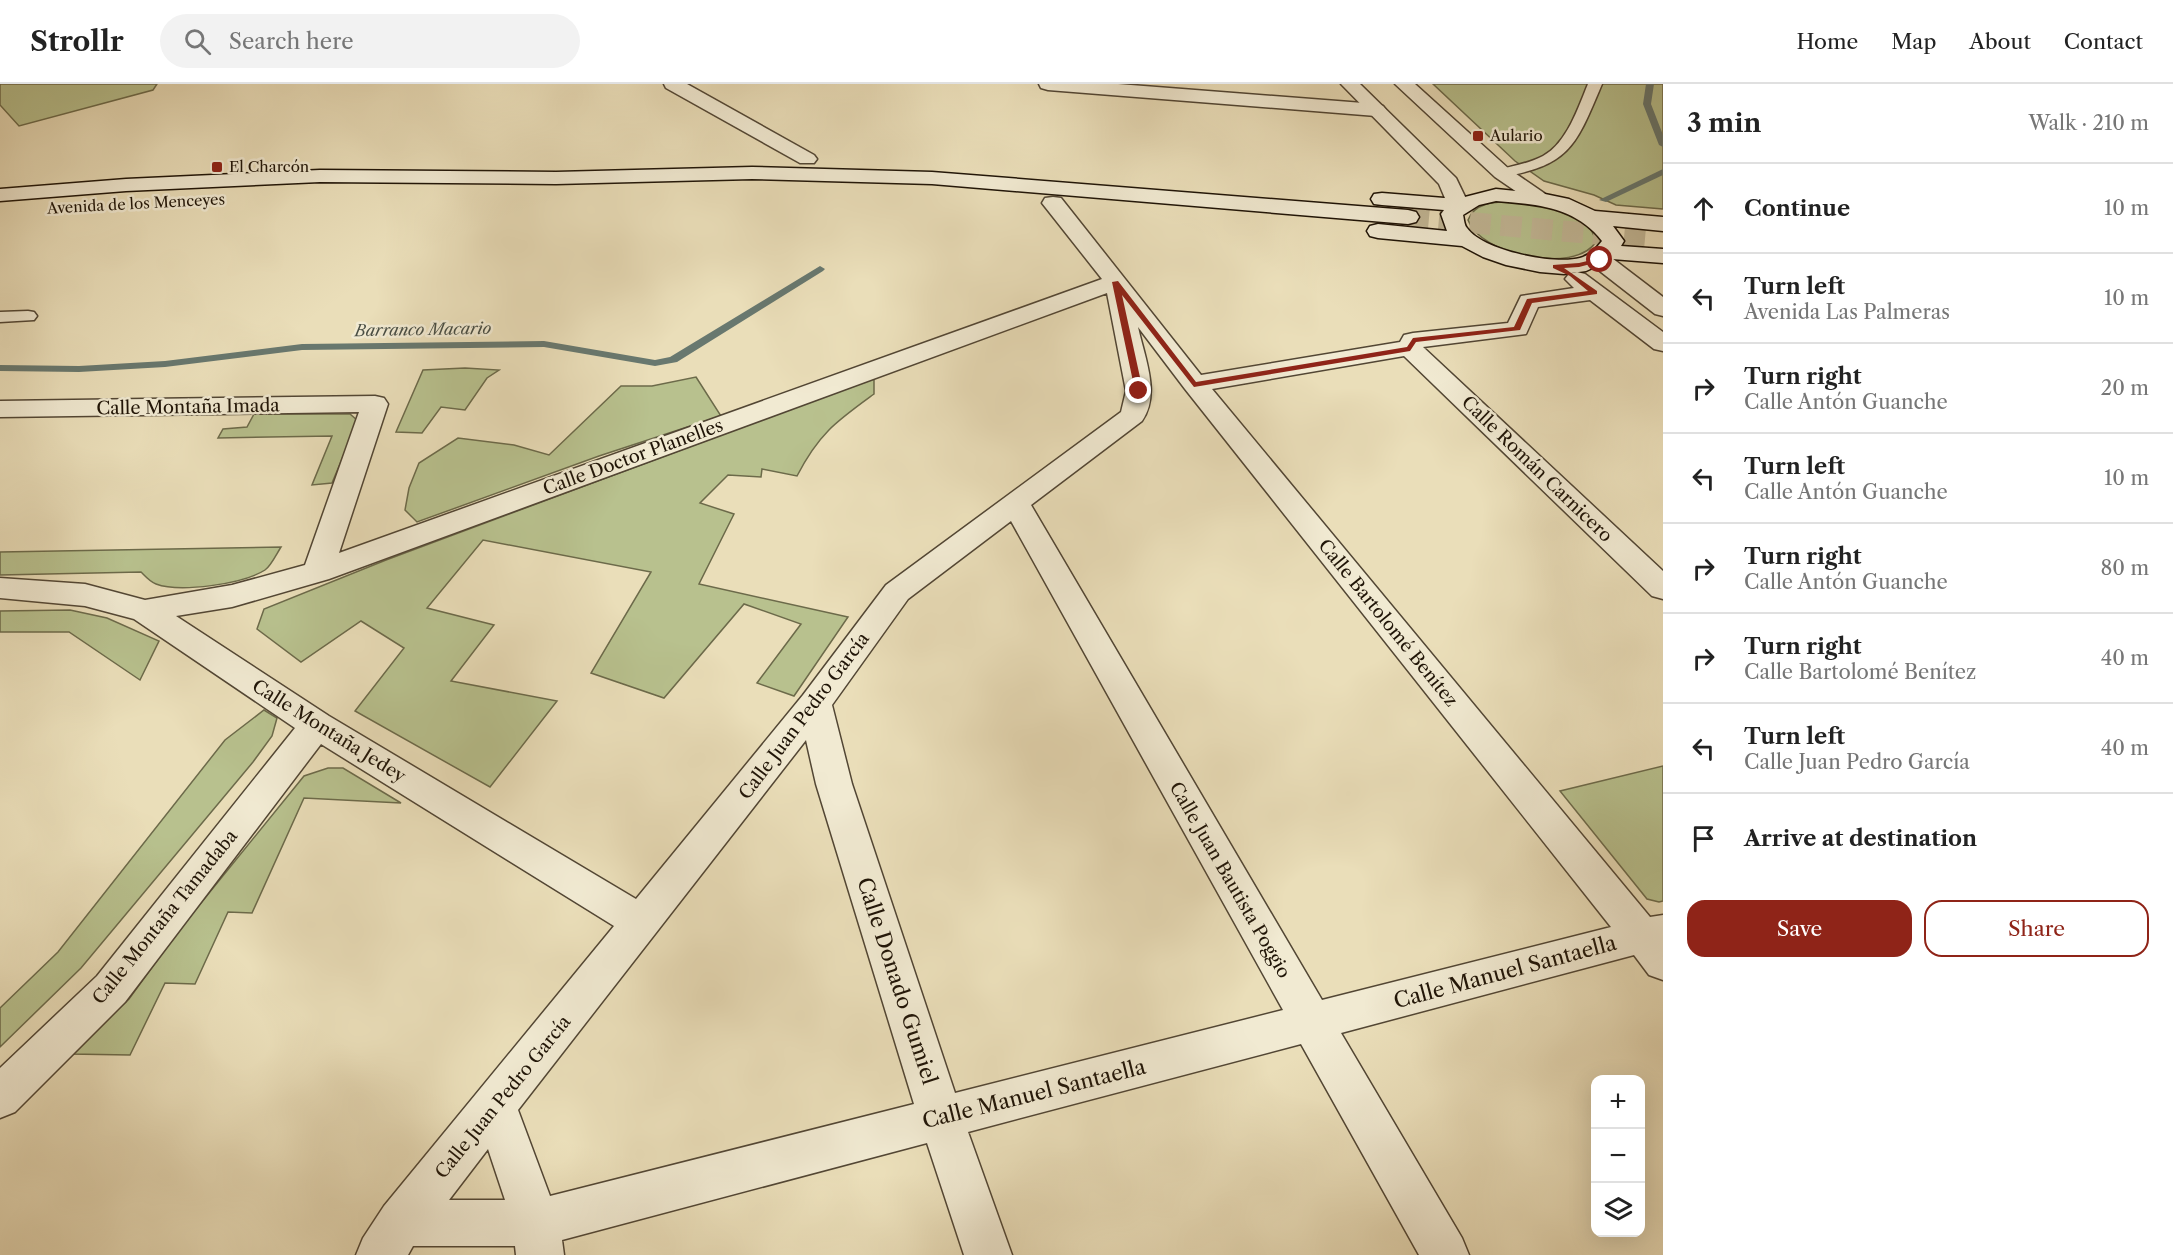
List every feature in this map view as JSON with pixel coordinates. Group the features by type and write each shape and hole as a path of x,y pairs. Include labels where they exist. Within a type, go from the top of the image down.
{"street":[{"path":"673,84 807,159"},
{"path":"1048,84 1376,110"},
{"path":"1290,103 1311,91 1307,84"},
{"path":"1350,84 1449,182 1458,205"},
{"path":"1404,84 1502,173 1537,197"},
{"path":"320,176 549,164 807,159 968,165 1458,205 1472,199 1496,195 1537,197 1660,240"},
{"path":"320,176 556,178 752,173 932,178 1408,217"},
{"name":"Avenida de los Menceyes","path":"0,195 137,184 320,176"},
{"path":"272,196 414,190 556,178"},
{"path":"272,196 763,188 952,195 1466,240"},
{"name":"Avenida de los Menceyes","path":"0,213 101,204 272,196"},
{"name":"Calle Juan Pedro García","path":"391,1239 815,704 897,592 1133,415 1139,391 1116,282 1053,203"},
{"path":"1458,205 1452,214 1456,230 1466,240 1496,255 1536,265 1579,265 1660,240"},
{"path":"1592,217 1604,227 1613,241 1605,256"},
{"path":"1605,256 1663,309"},
{"path":"1555,266 1572,275 1663,344"},
{"name":"Calle Bartolomé Benítez","path":"1116,282 1194,384 1656,943"},
{"name":"Calle Doctor Planelles","path":"145,611 232,596 318,572 1116,282"},
{"path":"1194,384 1410,348 1413,340 1517,329 1529,301 1594,292"},
{"name":"Calle Román Carnicero","path":"1410,348 1663,589"},
{"name":"Calle Montaña Imada","path":"0,409 375,404 318,572"},
{"name":"Calle Juan Bautista Poggio","path":"1016,504 1445,1255"},
{"name":"Calle Montaña Jedey","path":"0,588 85,595 145,611 317,725 642,923"},
{"name":"Calle Donado Gumiel","path":"815,704 834,784 941,1118 988,1255"},
{"name":"Calle Montaña Tamadaba","path":"0,1096 111,989 317,725"},
{"name":"Calle Manuel Santaella","path":"391,1239 538,1239 941,1118 1312,1024 1656,943"},
{"path":"495,1106 538,1239"}],"lane":[{"path":"1502,173 1524,170 1559,151 1585,108 1595,84"},
{"path":"0,317 28,316"}],"green space":[{"path":"0,84 157,84 153,90 19,126 0,105"},
{"path":"1433,84 1663,84 1663,209 1616,205 1594,195 1544,181 1515,161"},
{"path":"1516,201 1551,207 1574,216 1592,231 1596,242 1585,252 1568,257 1549,259 1528,256 1490,243 1476,232 1468,220 1476,209 1482,206 1495,202"},
{"path":"465,368 499,370 487,378 465,410 441,407 422,433 396,432 423,370"},
{"path":"696,377 721,416 599,456 417,522 405,510 409,488 419,463 458,438 514,445 549,455 621,386 652,386"},
{"path":"874,378 874,394 849,412 821,438 797,476 762,469 761,477 728,475 700,503 734,514 699,584 848,617 794,696 757,683 801,624 744,604 664,698 591,673 651,572 483,540 427,608 494,625 451,681 557,701 490,787 355,711 404,648 361,621 301,662 257,629 264,609 386,560"},
{"path":"254,414 350,414 358,421 332,483 312,485 332,436 218,438 223,429 247,427"},
{"path":"281,547 265,570 242,579 211,586 167,587 154,583 141,572 0,575 0,552"},
{"path":"70,610 107,618 159,641 140,680 69,632 0,632 0,611"},
{"path":"264,710 277,718 272,736 253,762 81,968 0,1047 0,1008 58,952 225,740"},
{"path":"1663,766 1663,901 1659,902 1647,899 1560,791"},
{"path":"328,768 343,768 401,803 304,798 252,913 228,912 195,984 165,983 130,1055 70,1054 129,999 179,930 304,776"}],"waterway":[{"path":"1650,84 1647,104 1663,145"},
{"path":"1603,200 1663,172"},
{"name":"Barranco Macario","path":"0,368 79,369 165,364 302,347 544,344 655,363 673,360 820,269"}],"tunnel":[{"path":"1408,217 1652,239"}],"place":[{"name":"Aulario","path":"1478,136"},
{"name":"El Charcón","path":"217,167"}],"route":[{"path":"1139,391 1116,282 1194,384 1410,348 1413,340 1517,329 1529,301 1594,292 1572,275 1555,266 1579,265 1600,260"}]}
